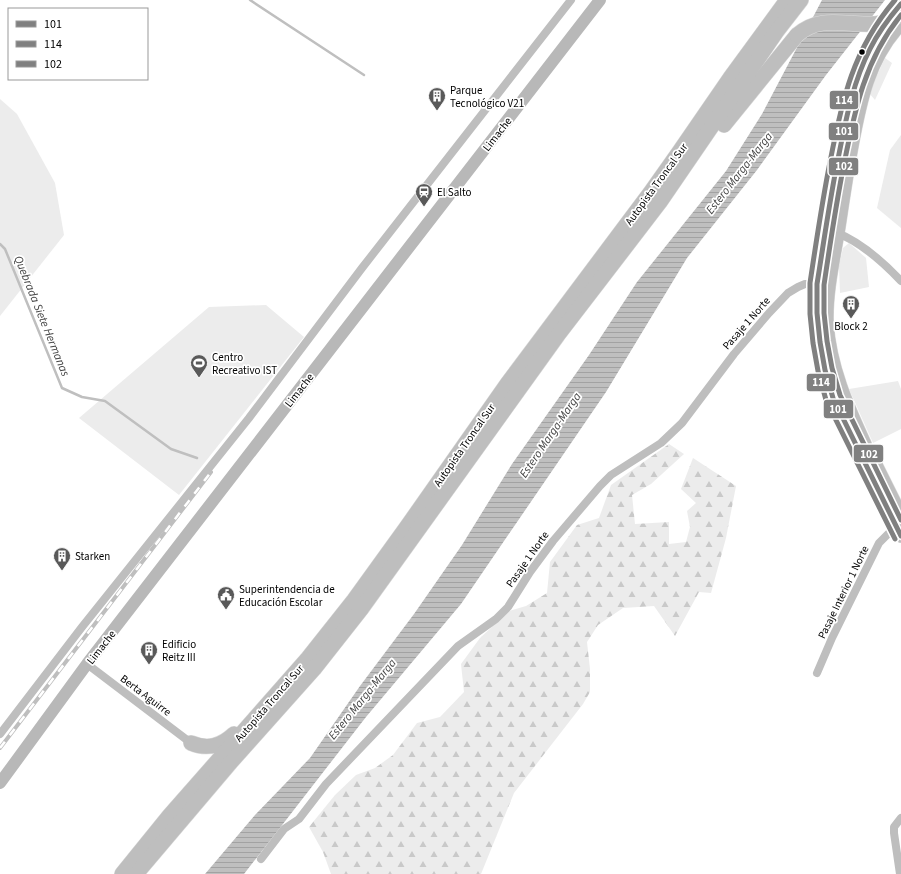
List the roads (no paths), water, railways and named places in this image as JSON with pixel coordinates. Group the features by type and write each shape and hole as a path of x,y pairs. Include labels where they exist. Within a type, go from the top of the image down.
{"highway":[{"name":"Autopista Troncal Sur","path":"122,874 169,816 260,713 331,629 380,565 507,384 680,152 730,78 787,0"},
{"name":"Autopista Troncal Sur","path":"136,874 231,762 314,669 362,608 558,335 660,202 777,32 801,0"},
{"path":"660,202 706,148 797,35 807,28 819,23 876,24 887,22 901,13"},
{"path":"191,743 205,747 220,744 260,713"}],"main road":[{"name":"Limache","path":"0,783 87,664 600,0"},
{"path":"899,526 843,394 833,364 827,323 828,293 831,274 832,230 840,147 853,90 877,35 901,4"},
{"path":"899,526 836,404 828,381 819,345 817,330 817,284 847,173 860,106 868,79 886,41 901,24"}],"street":[{"name":"Limache","path":"0,734 82,627 249,418 352,282 571,0"},
{"path":"832,230 847,237 873,255 901,282"},
{"name":"Pasaje 1 Norte","path":"261,859 284,829 299,820 326,784 458,646 496,619 508,607 530,572 553,541 611,475 661,442 682,423 734,354 788,292 805,284 817,284 831,274"},
{"path":"817,284 822,294 827,323"},
{"name":"Pasaje Interior 1 Norte","path":"817,673 832,638 879,543 899,526"},
{"name":"Berta Aguirre","path":"87,664 191,743"},
{"path":"900,874 894,827 901,818"}],"water":[{"name":"Estero Marga-Marga","path":"822,0 885,0 826,75 757,170 687,258 606,392 461,604 366,717 244,874 205,874 255,815 310,758 360,686 414,614 462,545 512,464 589,355 637,282 726,171 762,114"}],"waterway":[{"path":"250,0 364,75"},
{"name":"Quebrada Siete Hermanas","path":"0,244 5,249 62,388 82,397 105,401 171,449 197,458"}],"railway":[{"path":"0,748 211,472"}],"place":[{"name":"Parque Tecnológico V21","path":"437,111"},
{"name":"El Salto","path":"424,207"},
{"name":"Block 2","path":"851,319"},
{"name":"Centro Recreativo IST","path":"199,378"},
{"name":"Starken","path":"62,571"},
{"name":"Superintendencia de Educación Escolar","path":"226,610"},
{"name":"Edificio Reitz III","path":"149,665"}]}
